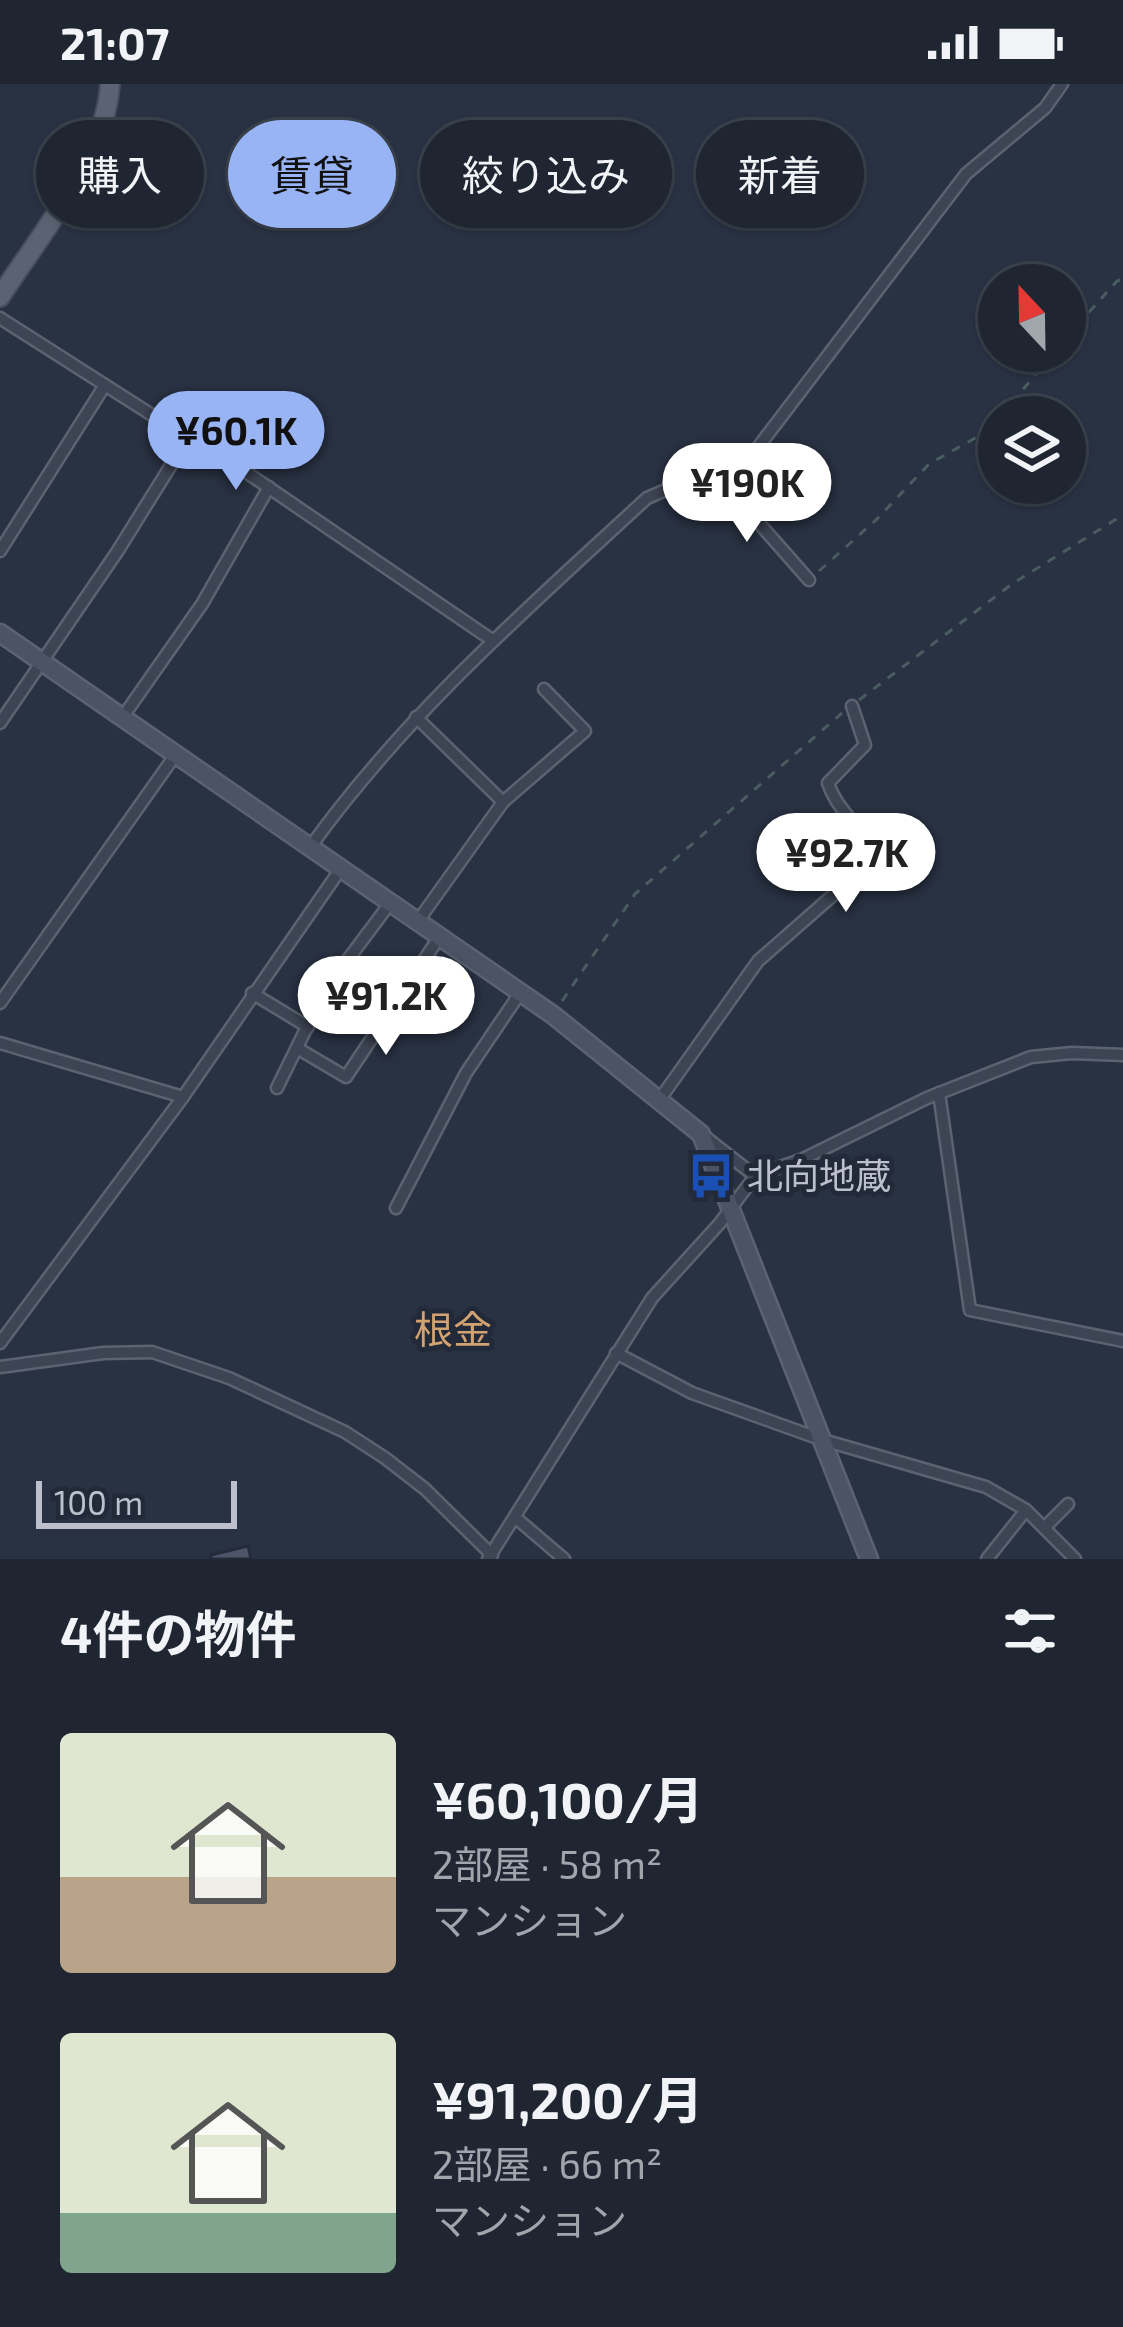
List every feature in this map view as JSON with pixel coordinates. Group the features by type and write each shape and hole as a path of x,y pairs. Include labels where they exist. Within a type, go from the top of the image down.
{"main road":[{"path":"0,297 92,150 108,110 110,84"}],"street":[{"path":"311,846 359,780 416,717 647,498 668,489 701,494 768,435 966,174 1045,108 1062,84"},
{"path":"0,318 188,438 199,440 492,640"},
{"path":"0,551 105,385"},
{"path":"0,723 188,438"},
{"path":"720,479 808,580"},
{"path":"122,718 202,604 268,488"},
{"path":"0,633 520,992 755,1176"},
{"path":"418,921 503,802 585,731 544,689"},
{"path":"661,1099 758,962 856,875 865,842 836,806 828,783 866,745 851,706"},
{"path":"416,717 503,802"},
{"path":"0,1003 176,754"},
{"path":"0,1342 183,1097 342,867"},
{"path":"277,1088 325,990 391,902"},
{"path":"297,1048 346,1077 440,936"},
{"path":"396,1208 466,1072 520,992"},
{"path":"252,993 308,1027"},
{"path":"0,1043 183,1097"},
{"path":"0,1367 103,1353 152,1352 229,1378 345,1432 385,1458 490,1557 652,1298 755,1176 803,1160 939,1093 1031,1057 1123,1055"},
{"path":"939,1093 970,1310 1123,1340"},
{"path":"701,1134 869,1559"},
{"path":"616,1353 692,1393 823,1440 986,1487 1025,1510 1075,1559"},
{"path":"1044,1528 1068,1504"},
{"path":"987,1559 1025,1510"},
{"path":"516,1518 563,1559"}],"path":[{"path":"1086,316 1123,279"},
{"path":"1017,396 1037,372"},
{"path":"808,580 876,520 929,464 978,436"},
{"path":"553,1016 635,894 851,706 1012,584 1123,515"}],"building":[{"path":"248,1546 251,1559 211,1559 211,1555"}],"place":[{"name":"北向地蔵","path":"711,1176"}],"district":[{"name":"根金","path":"453,1330"}]}
